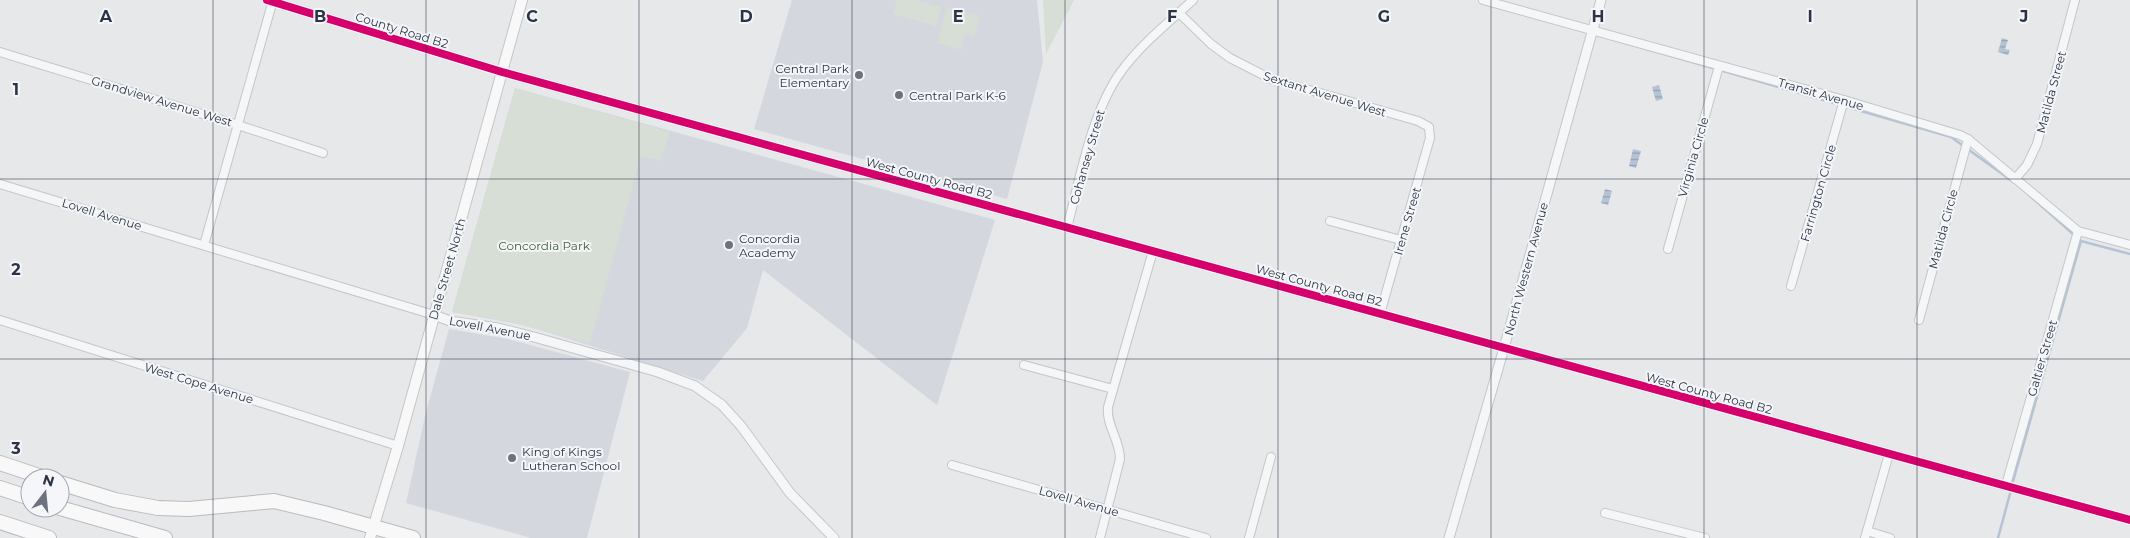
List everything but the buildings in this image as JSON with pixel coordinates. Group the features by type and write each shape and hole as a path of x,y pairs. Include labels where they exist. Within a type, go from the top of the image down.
{"highway":[{"path":"2,463 20,469"},
{"path":"70,486 114,500 147,507 189,509 274,501 372,532 413,538"},
{"path":"0,488 20,495"},
{"path":"70,511 165,538"},
{"path":"0,522 49,538"}],"main road":[{"name":"Dale Street North","path":"372,532 398,446 522,0"}],"street":[{"name":"Cohansey Street","path":"1067,228 1095,125 1110,89 1132,58 1193,0"},
{"name":"Transit Avenue","path":"1483,0 1844,100 1960,135 1968,139 2078,231 2130,245"},
{"name":"North Western Avenue","path":"1449,538 1601,0"},
{"name":"Matilda Street","path":"2015,178 2026,165 2037,144 2075,0"},
{"name":"County Road B2","path":"271,1 502,72"},
{"path":"204,245 271,1"},
{"name":"Sextant Avenue West","path":"1179,13 1211,44 1250,70 1294,87 1418,121 1429,127"},
{"name":"Grandview Avenue West","path":"0,52 323,153"},
{"name":"Virginia Circle","path":"1668,249 1719,66"},
{"name":"West County Road B2","path":"502,72 2130,520"},
{"name":"Farrington Circle","path":"1792,286 1844,100"},
{"name":"Irene Street","path":"1380,314 1430,138 1429,127"},
{"name":"Matilda Circle","path":"1919,320 1968,139"},
{"name":"Lovell Avenue","path":"0,184 450,321 498,328 534,336 658,372 695,386 722,405 741,426 790,493 834,538"},
{"path":"1330,221 1401,240"},
{"name":"Galtier Street","path":"2006,485 2078,231"},
{"path":"1100,538 1120,459 1120,452 1107,415 1152,251"},
{"name":"West Cope Avenue","path":"0,320 398,446"},
{"path":"1024,365 1113,390"},
{"path":"1889,454 1866,535 1890,538"},
{"path":"1249,538 1272,457"},
{"name":"Lovell Avenue","path":"952,465 1206,538"},
{"path":"1605,512 1705,538"}],"shaded area":[{"name":"Central Park K-6","path":"792,0 1037,0 1043,62 1007,199 754,129"},
{"name":"Concordia Academy","path":"515,88 995,220 937,405 763,270 747,328 703,381 524,325 452,312"},
{"name":"King of Kings Lutheran School","path":"449,329 508,339 630,372 587,538 531,538 406,503 426,412"}],"green space":[{"path":"897,0 915,0 941,7 936,26 893,14"},
{"path":"1043,0 1074,0 1046,54"},
{"path":"947,7 980,16 974,37 965,34 961,50 937,43"},
{"name":"Concordia Park","path":"515,88 670,132 661,161 641,156 590,344 507,321 452,312"}],"water":[{"path":"2002,38 2008,40 2005,49 2010,50 2008,55 1998,52"},
{"path":"1659,85 1663,99 1656,101 1652,87"},
{"path":"1633,149 1641,151 1636,168 1629,166"},
{"path":"1605,189 1612,191 1608,205 1601,203"}],"waterway":[{"path":"1602,36 1951,137 2012,181"},
{"path":"2028,194 2081,241 2130,254"},
{"path":"2012,485 2081,241"},
{"path":"1998,538 2011,490"}],"cycle path":[{"path":"267,0 502,72 2130,520"}],"place":[{"name":"Central Park Elementary","path":"859,75"},
{"name":"Central Park K-6","path":"899,95"},
{"name":"Concordia Academy","path":"729,245"},
{"name":"King of Kings Lutheran School","path":"512,458"}]}
